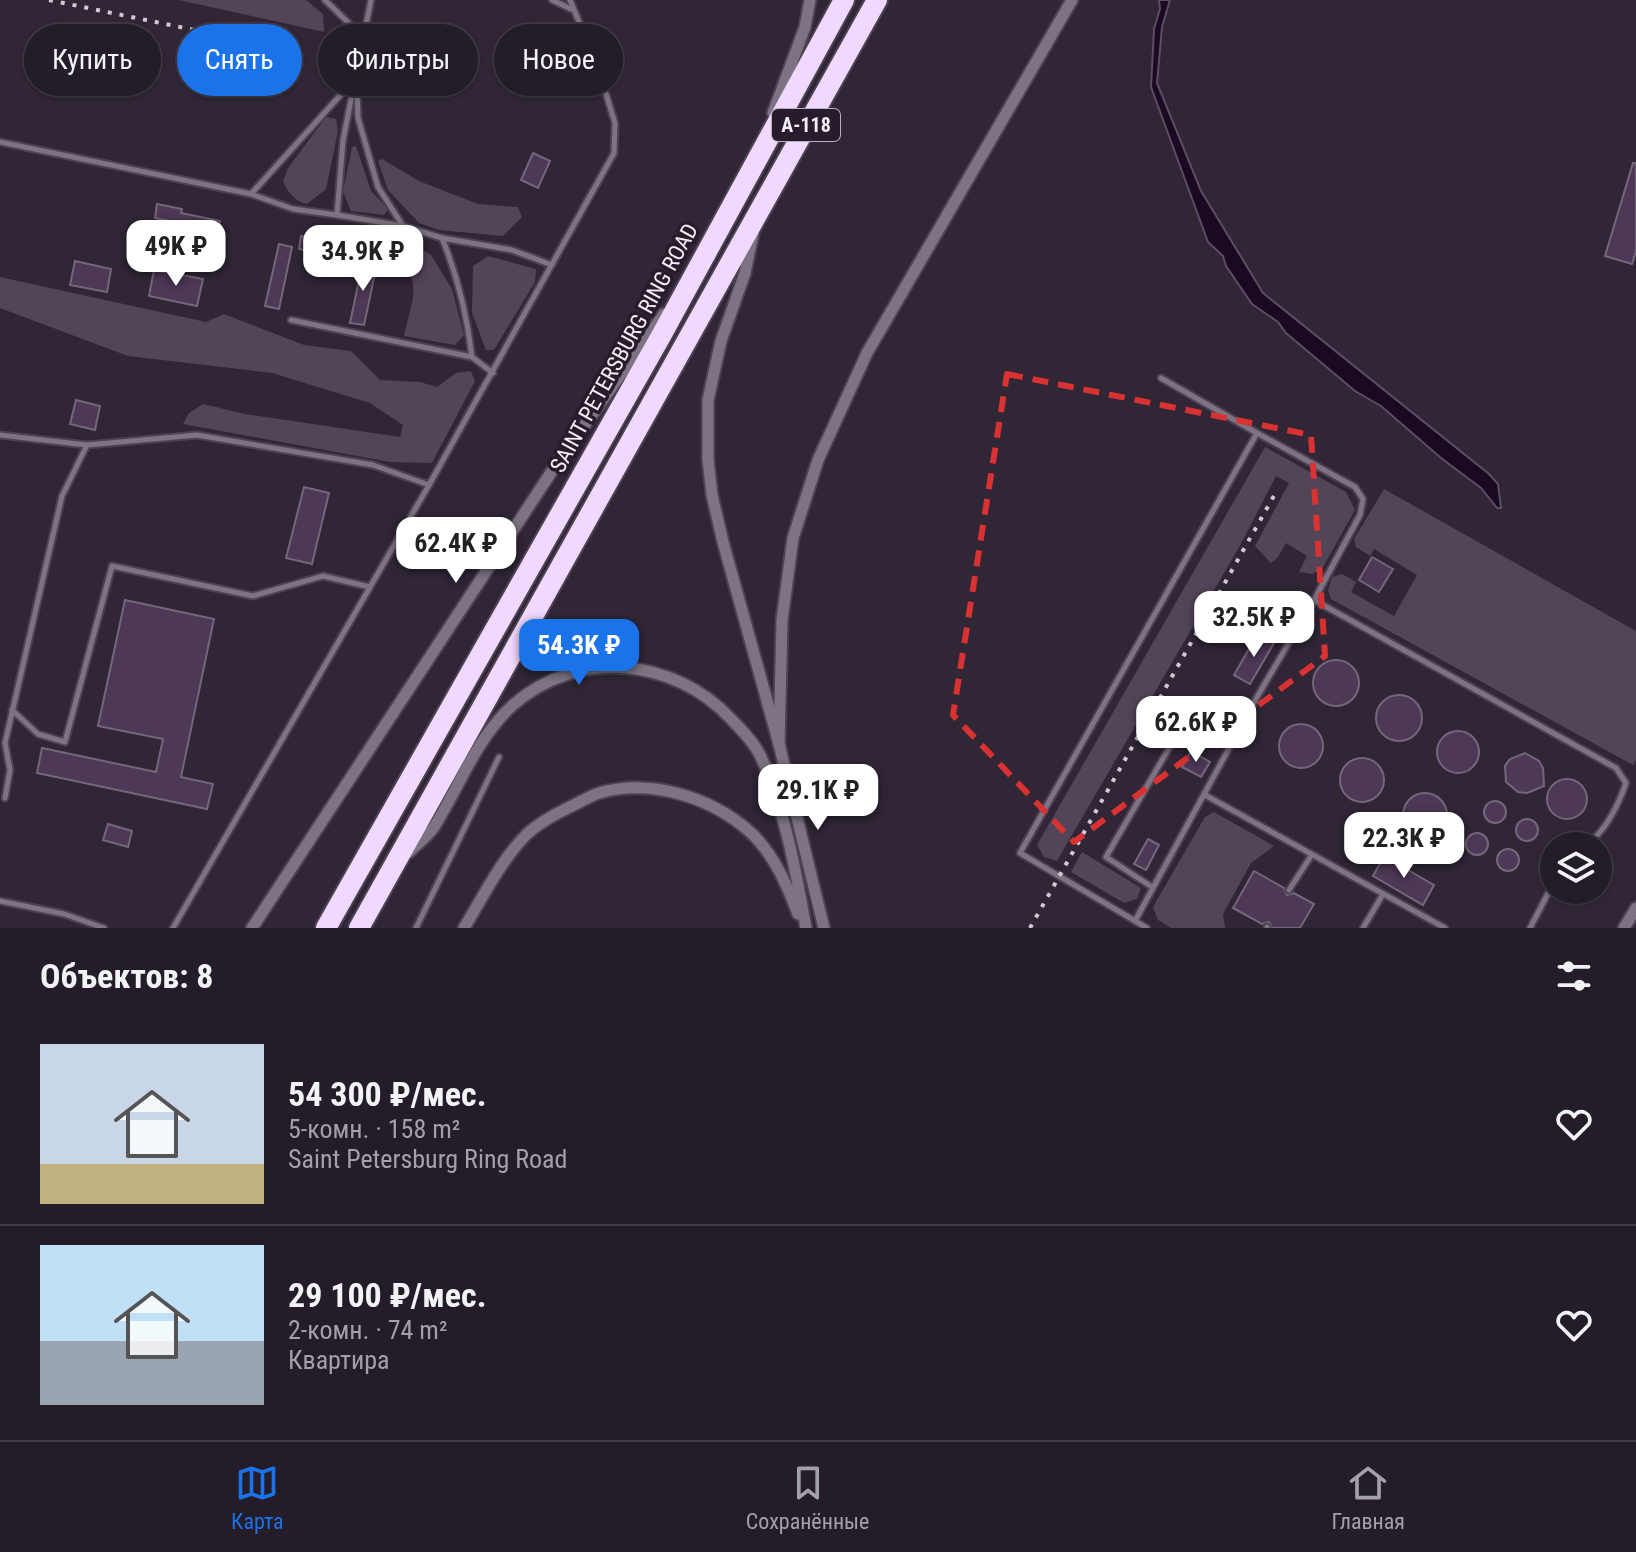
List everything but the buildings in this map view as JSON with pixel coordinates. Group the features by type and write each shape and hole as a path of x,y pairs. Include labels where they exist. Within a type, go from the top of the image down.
{"highway":[{"name":"SAINT PETERSBURG RING ROAD","path":"326,928 661,336 844,0"},
{"name":"А-118","path":"359,928 877,0"}],"street":[{"path":"753,164 805,27 810,0"},
{"path":"779,744 782,620 793,538 818,460 867,353 1072,0"},
{"path":"758,210 745,273 721,341 708,400 708,460 723,542 779,744 824,928"},
{"path":"252,928 554,468 697,267"},
{"path":"394,867 432,830 495,721 516,702 545,682 575,670 633,667 660,673 715,701 760,754 783,825 805,928"},
{"path":"464,928 498,872 527,835 548,818 599,793 630,788 661,790 693,797 722,811 750,831 768,851 805,928"},
{"path":"1624,928 1636,908"}],"lane":[{"path":"325,0 350,24"},
{"path":"367,24 371,0"},
{"path":"552,0 571,9"},
{"path":"173,928 493,373 614,153 615,123 598,68 571,9 570,0"},
{"path":"251,194 340,96"},
{"path":"337,215 343,140 352,96"},
{"path":"357,96 358,118 378,187 403,226"},
{"path":"0,142 251,194 293,209 403,226 442,238 512,250 552,265"},
{"path":"442,238 467,313 472,357"},
{"path":"291,320 472,357 493,373"},
{"path":"1135,921 1360,515 1363,499 1355,487 1161,378"},
{"path":"1147,928 1020,853 1257,433"},
{"path":"0,435 87,445 197,435 373,465 429,485"},
{"path":"5,798 10,770 5,743 12,710 62,496 87,445"},
{"path":"12,710 38,734 65,742 112,566 253,596 323,576 370,587"},
{"path":"1314,600 1616,768 1626,783 1600,832"},
{"path":"1152,887 1106,857 1172,743"},
{"path":"416,928 499,757"},
{"path":"1205,795 1445,928"},
{"path":"1289,890 1311,856"},
{"path":"1363,928 1383,894"},
{"path":"0,901 64,914 104,928"},
{"path":"1530,928 1543,904"}],"highlighted area":[{"path":"1007,374 1311,435 1325,656 1074,842 953,715"}],"shaded area":[{"path":"179,0 306,0 323,14 324,24 318,24 318,31 302,27 302,24 288,24"},
{"path":"1159,0 1170,0 1162,27 1157,83 1201,191 1263,293 1489,474 1498,484 1501,508 1497,508 1481,488 1381,406 1355,391 1286,333 1278,322 1252,304 1226,266 1223,256 1208,242 1151,87"},
{"path":"326,117 336,119 338,131 326,189 307,204 292,196 283,182 288,168"},
{"path":"356,146 371,191 388,209 384,215 351,211 343,192 352,147"},
{"path":"382,159 419,181 478,204 518,207 522,217 503,236 439,230 419,223 388,190 378,161"},
{"path":"406,239 431,255 452,289 464,335 455,345 404,336 414,291 413,281 393,251 396,241"},
{"path":"488,256 536,269 535,282 494,350 486,350 472,313 473,266"},
{"path":"0,277 206,322 224,314 304,345 351,351 380,380 420,382 437,387 456,373 471,371 475,381 432,463 390,462 183,424 189,413 203,404 245,414 400,437 403,425 370,403 272,373 128,356 0,308"},
{"path":"1265,447 1346,492 1355,510 1322,569 1312,574 1299,572 1307,556 1286,543 1271,563 1255,546 1289,483 1276,476 1242,542 1057,861 1044,857 1037,845"},
{"path":"1384,489 1636,631 1636,760 1633,765 1331,599 1328,591 1332,577 1342,574 1356,582 1351,592 1394,616 1417,575 1374,549 1370,556 1356,547 1354,539"},
{"path":"1214,812 1274,846 1251,863 1223,914 1225,928 1171,928 1158,920 1153,907 1205,817"},
{"path":"1082,852 1141,888 1137,899 1124,903 1071,872"}],"railway":[{"path":"49,0 177,26"},
{"path":"1030,928 1275,494"}]}
